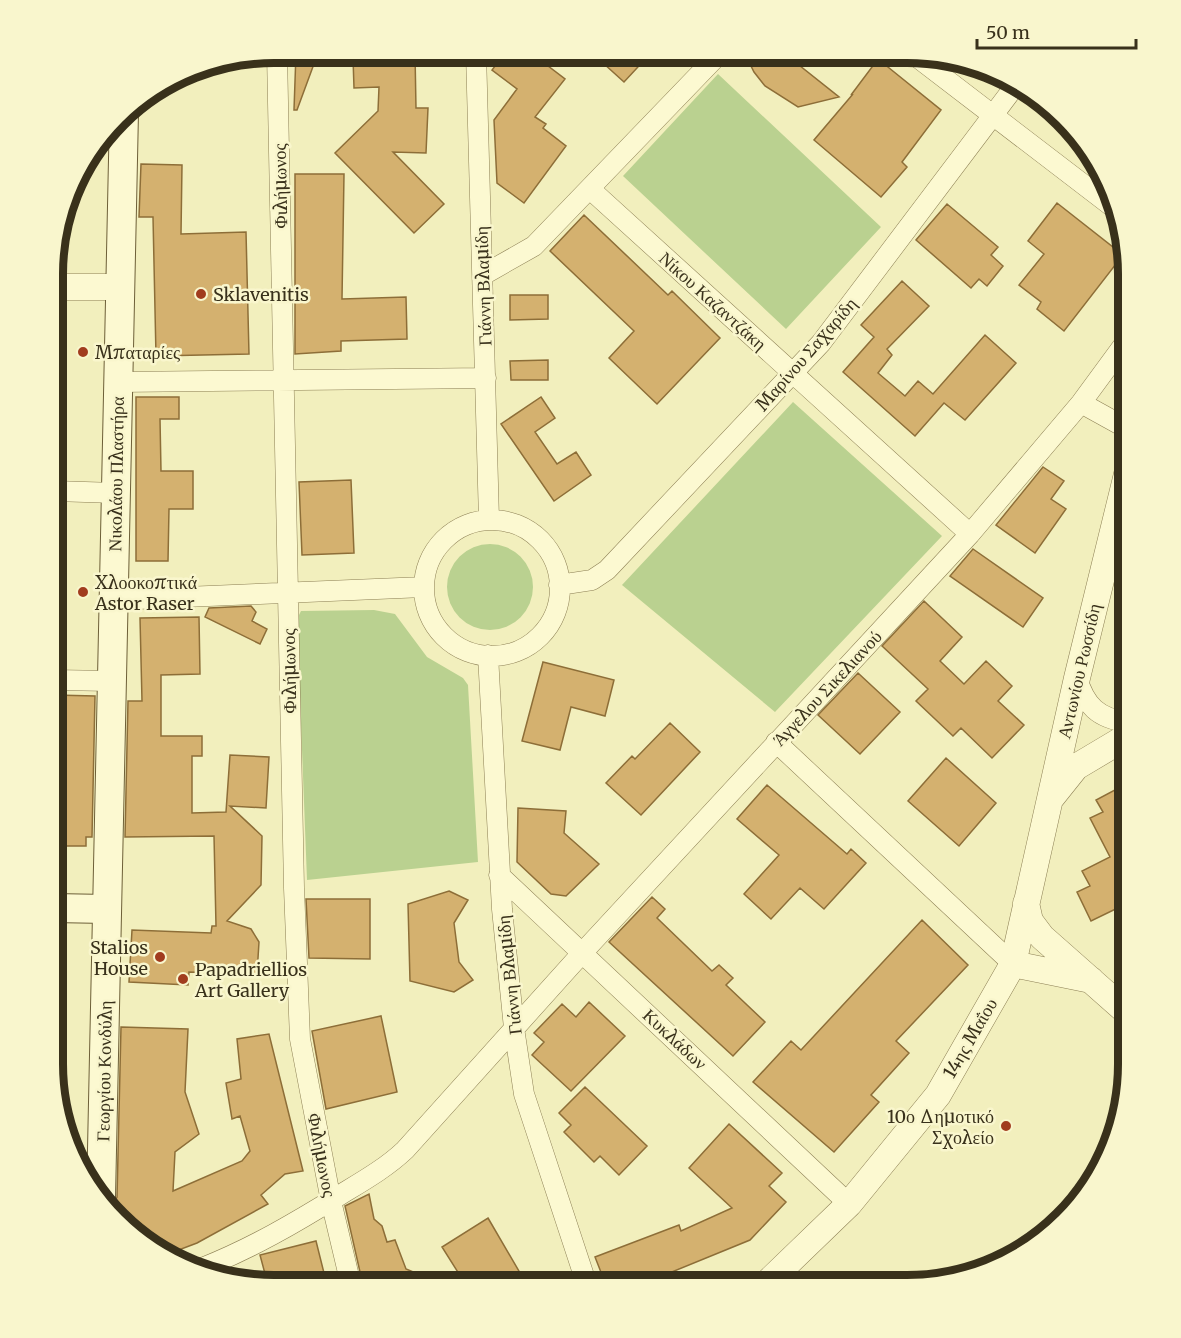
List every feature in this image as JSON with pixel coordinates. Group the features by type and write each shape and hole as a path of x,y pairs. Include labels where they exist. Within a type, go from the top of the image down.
{"main road":[{"name":"Νικολάου Πλαστήρα","path":"107,909 124,126"},
{"path":"63,908 107,909"},
{"name":"Γεωργίου Κονδύλη","path":"101,1184 107,909"}],"street":[{"name":"Φιλήμωνος","path":"277,63 287,593 300,1039 331,1201 349,1275"},
{"name":"Γιάννη Βλαμίδη","path":"476,63 489,520"},
{"path":"483,275 534,246 710,63"},
{"path":"925,64 992,117 1105,201"},
{"name":"Μαρίνου Σαχαρίδη","path":"559,585 592,580 603,574 793,374 828,333 1012,90"},
{"name":"Νίκου Καζαντζάκη","path":"590,189 970,534"},
{"path":"63,286 121,287"},
{"name":"Άγγελου Σικελιανού","path":"209,1265 247,1250 331,1201 384,1167 405,1150 583,952 970,534 1081,403 1118,353"},
{"path":"119,382 486,378"},
{"path":"1081,403 1118,423"},
{"path":"63,491 116,493"},
{"name":"Αντωνίου Ρωσσίδη","path":"1048,802 1118,511"},
{"path":"489,520 507,521 524,528 538,538 549,552 556,568 559,585 559,597 551,620 536,639 516,651 488,655 462,649 438,630 425,602 424,587 429,562 443,540 464,526 489,520"},
{"path":"114,600 424,587"},
{"name":"Γιάννη Βλαμίδη","path":"488,655 499,874 514,1028 527,1108 584,1275"},
{"path":"1077,678 1083,698 1092,709 1104,717 1118,720"},
{"path":"63,680 112,681"},
{"path":"776,742 1013,964 1091,980"},
{"path":"1048,802 1076,767 1118,742"},
{"name":"14ης Μαΐου","path":"775,1275 849,1204 938,1095 1013,964 1048,802"},
{"name":"Κυκλάδων","path":"499,874 849,1204"},
{"path":"1026,903 1030,921 1042,937 1118,1004"}],"green space":[{"path":"718,74 881,227 786,329 623,176"},
{"path":"793,402 942,536 775,712 622,585"},
{"path":"490,544 514,551 526,563 533,587 526,611 514,623 490,630 466,623 454,611 447,587 454,563 466,551"},
{"path":"374,610 395,614 427,657 463,678 468,685 478,862 307,880 297,619 301,611"}],"building":[{"path":"296,63 314,63 297,110 294,110"},
{"path":"353,63 415,63 416,108 428,108 426,153 393,152 444,204 414,233 335,153 378,111 379,87 354,88"},
{"path":"497,63 544,63 565,79 535,117 546,124 543,128 566,146 524,203 497,183 494,120 517,89 492,70"},
{"path":"603,63 642,63 624,82"},
{"path":"796,63 839,97 798,107 765,86 750,64"},
{"path":"875,63 883,63 941,110 902,162 907,167 881,197 814,140 853,94 851,95"},
{"name":"Sklavenitis","path":"141,164 182,165 181,234 246,232 249,354 156,356 153,217 139,217"},
{"path":"295,174 344,174 342,299 406,297 407,339 341,341 341,351 295,354"},
{"path":"1057,203 1117,250 1118,261 1064,331 1037,309 1041,302 1019,285 1044,254 1028,241"},
{"path":"947,204 998,247 991,255 1003,266 987,286 979,279 971,288 916,240"},
{"path":"584,215 668,295 672,291 720,338 657,404 609,358 634,331 550,251"},
{"path":"902,281 929,306 887,349 892,355 878,373 905,396 918,381 933,394 985,335 1016,363 965,420 944,403 915,436 843,372 874,337 861,325"},
{"path":"510,295 548,295 548,319 510,320"},
{"path":"548,360 548,380 511,380 510,361"},
{"path":"136,397 179,397 179,419 160,419 161,471 193,471 193,509 169,509 168,561 136,561"},
{"path":"541,397 555,418 535,432 557,464 576,452 591,475 554,501 501,424"},
{"path":"1043,467 1064,481 1051,499 1066,509 1035,553 996,525"},
{"path":"351,480 354,553 302,555 299,482"},
{"path":"973,549 1043,598 1023,627 950,576"},
{"path":"924,601 962,637 940,661 964,684 986,661 1012,686 998,701 1024,725 992,758 961,728 953,736 916,701 928,689 882,646"},
{"path":"251,606 256,612 252,621 267,629 260,644 205,617 209,608"},
{"path":"199,617 200,674 161,675 161,736 202,736 202,756 192,756 192,813 226,812 230,755 269,757 266,808 230,806 262,836 261,885 227,921 251,929 259,942 257,974 189,972 188,985 129,982 132,930 211,933 212,926 216,926 214,836 125,837 128,701 142,701 140,618"},
{"path":"543,662 614,680 605,716 571,707 560,750 522,741"},
{"path":"858,673 900,712 860,754 818,715"},
{"path":"63,695 95,696 92,837 86,837 86,846 63,846"},
{"path":"670,723 700,752 641,815 606,783 632,756 635,759"},
{"path":"946,758 996,803 959,846 908,801"},
{"path":"767,785 847,854 851,849 866,863 824,909 800,888 771,919 744,894 779,855 737,819"},
{"path":"1118,788 1118,908 1091,921 1077,892 1090,886 1082,871 1110,857 1090,818 1103,812 1096,800"},
{"path":"518,808 566,811 564,833 599,864 566,896 551,894 517,862"},
{"path":"449,891 468,900 454,923 459,962 473,980 454,992 410,981 408,904"},
{"path":"652,897 665,909 657,918 712,971 719,965 733,978 726,985 765,1022 733,1056 609,942"},
{"path":"306,899 370,899 370,959 309,958"},
{"path":"922,920 968,965 896,1041 909,1053 871,1095 879,1102 834,1152 753,1082 791,1041 801,1050"},
{"path":"589,1002 625,1036 571,1091 532,1055 544,1042 534,1033 562,1004 576,1017"},
{"path":"381,1016 397,1092 326,1109 312,1031"},
{"path":"121,1027 188,1029 185,1092 199,1134 175,1152 173,1191 242,1161 250,1151 240,1116 232,1119 226,1083 241,1079 237,1039 269,1034 303,1171 285,1174 261,1195 268,1204 197,1243 176,1251 135,1223 115,1202 117,1197"},
{"path":"585,1087 647,1146 619,1175 600,1156 594,1162 564,1132 571,1125 559,1113"},
{"path":"729,1124 782,1173 769,1186 786,1202 750,1240 664,1275 602,1275 595,1257 679,1225 681,1231 732,1208 689,1168"},
{"path":"369,1194 374,1219 382,1226 387,1242 395,1240 406,1269 421,1275 361,1275 345,1206"},
{"path":"488,1218 521,1275 460,1275 442,1247"},
{"path":"316,1241 324,1275 265,1275 260,1255"}],"place":[{"name":"Sklavenitis","path":"201,294"},
{"name":"Μπαταρίες","path":"83,352"},
{"name":"Χλοοκοπτικά Astor Raser","path":"83,592"},
{"name":"Stalios House","path":"160,957"},
{"name":"Papadriellios Art Gallery","path":"183,979"},
{"name":"10ο Δημοτικό Σχολείο","path":"1006,1126"}]}
